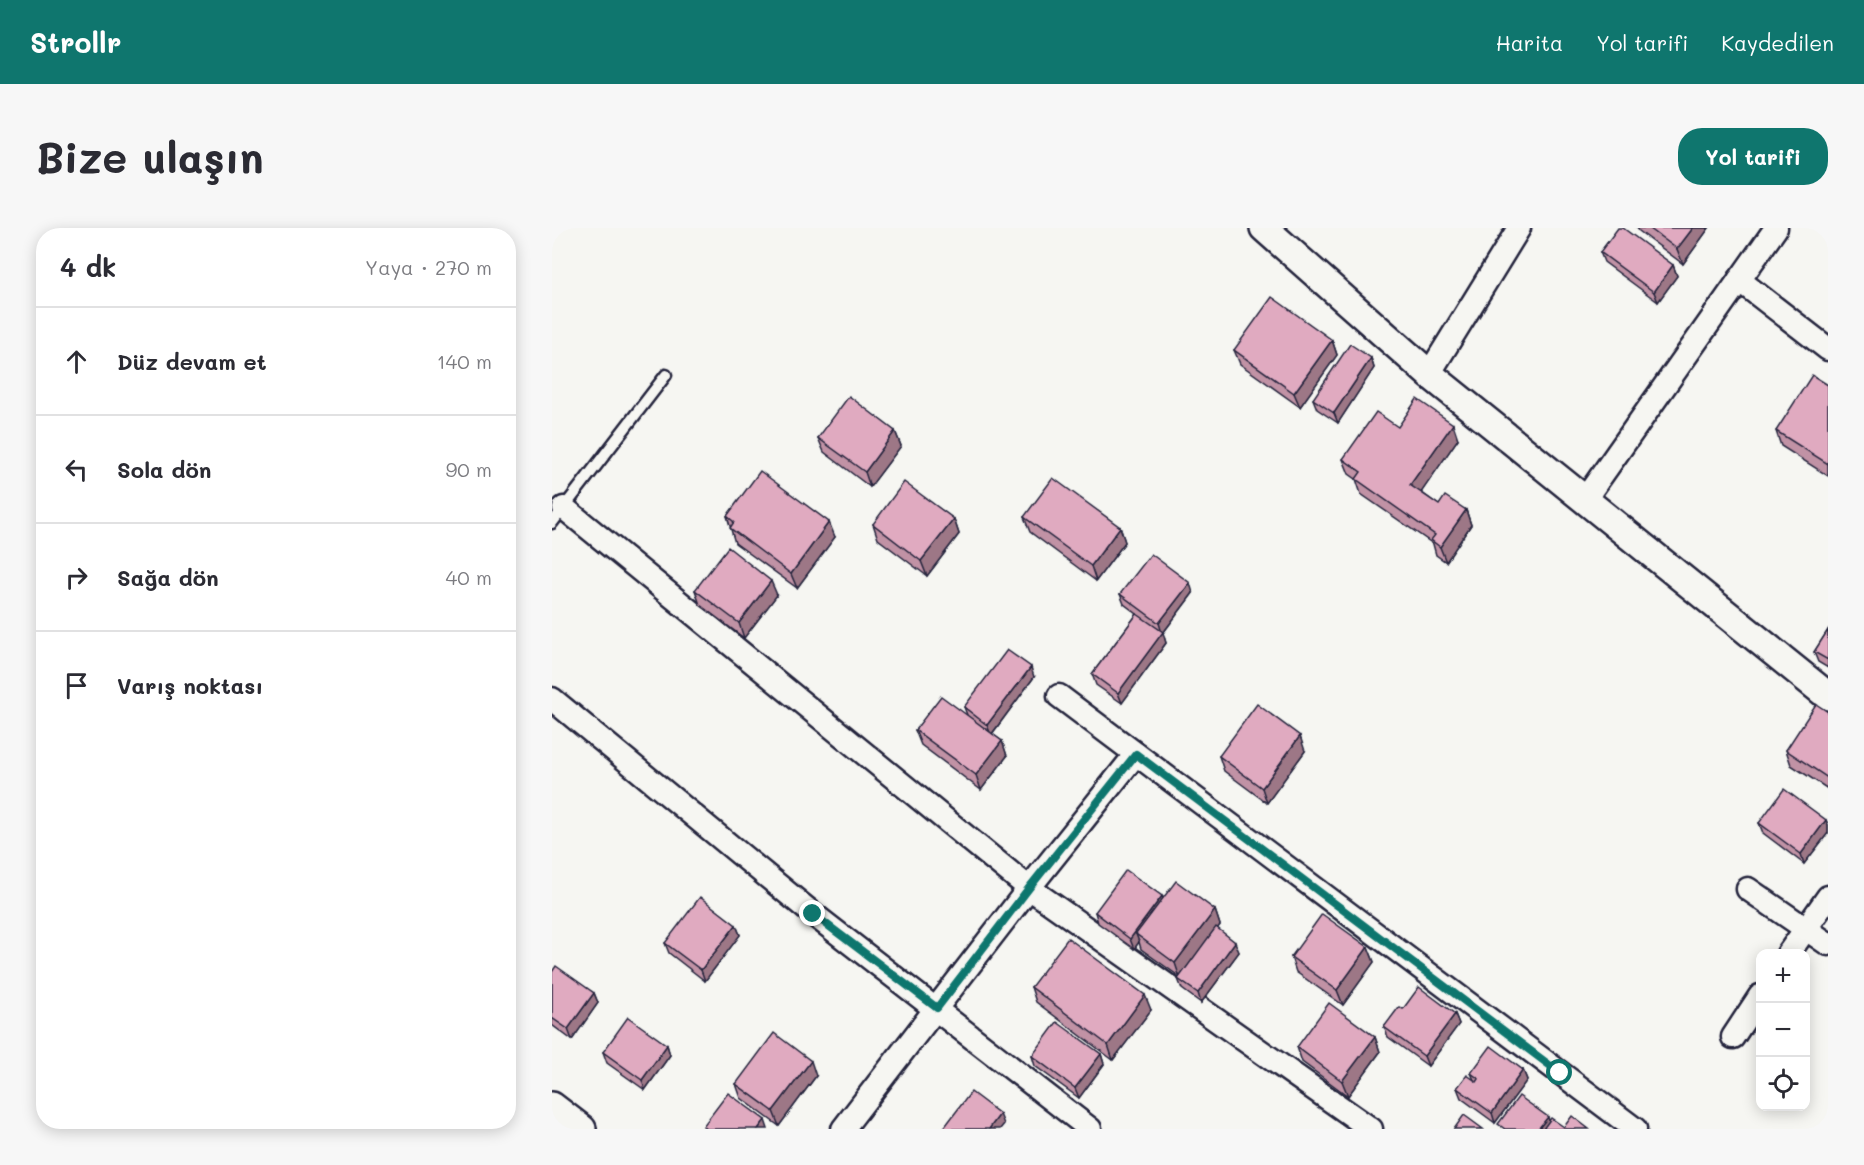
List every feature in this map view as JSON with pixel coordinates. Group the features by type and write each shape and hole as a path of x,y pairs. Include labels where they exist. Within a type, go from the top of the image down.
{"street":[{"path":"1264,228 1429,374 1828,696"},
{"path":"1429,374 1519,228"},
{"path":"1585,499 1776,228"},
{"path":"1739,280 1828,349"},
{"path":"558,516 1029,888 1371,1129"},
{"path":"1059,696 1635,1129"},
{"path":"552,699 813,914 1090,1129"},
{"path":"843,1129 1029,888 1136,754"},
{"path":"1748,889 1828,944"},
{"path":"1791,949 1828,897"},
{"path":"1733,1037 1756,1003"},
{"path":"552,1106 582,1129"}],"lane":[{"path":"558,516 666,375"}],"building":[{"path":"1618,228 1623,228 1673,265 1654,292 1600,252"},
{"path":"1649,228 1693,228 1677,249"},
{"path":"1272,297 1332,340 1294,393 1234,350"},
{"path":"1350,344 1371,358 1334,413 1313,399"},
{"path":"1812,375 1828,385 1828,464 1776,431"},
{"path":"849,396 895,431 865,472 818,438"},
{"path":"1417,399 1453,424 1410,485 1439,505 1445,496 1466,510 1440,547 1431,540 1435,535 1356,479 1361,472 1343,459 1376,412 1398,427"},
{"path":"760,471 829,522 791,574 730,528 734,522 727,516"},
{"path":"1053,478 1120,527 1091,566 1024,517"},
{"path":"904,482 954,519 921,561 873,524"},
{"path":"728,547 771,581 739,623 695,590"},
{"path":"1151,554 1190,583 1159,623 1120,594"},
{"path":"1137,614 1163,632 1118,693 1092,674"},
{"path":"1828,630 1828,660 1814,652"},
{"path":"1007,650 1031,667 987,725 964,707"},
{"path":"941,696 1002,741 976,775 915,730"},
{"path":"1257,704 1300,736 1262,788 1219,756"},
{"path":"1816,704 1828,712 1828,778 1786,750"},
{"path":"1784,789 1826,820 1801,854 1759,823"},
{"path":"1126,870 1162,896 1130,939 1095,912"},
{"path":"1176,881 1215,910 1175,963 1136,934"},
{"path":"700,897 736,925 701,970 665,943"},
{"path":"1322,914 1368,947 1337,990 1291,957"},
{"path":"1216,927 1235,942 1198,993 1178,979"},
{"path":"1068,938 1145,995 1108,1045 1031,987"},
{"path":"556,966 594,993 568,1029 552,1018 552,972"},
{"path":"1419,987 1455,1014 1424,1056 1384,1027 1399,1007 1403,1009"},
{"path":"1329,1003 1375,1037 1342,1081 1297,1047"},
{"path":"628,1017 667,1045 642,1080 603,1052"},
{"path":"1057,1022 1101,1054 1075,1088 1032,1056"},
{"path":"774,1033 811,1061 773,1111 736,1084"},
{"path":"1491,1046 1523,1070 1492,1113 1457,1088 1467,1075 1477,1082 1479,1079 1471,1073"},
{"path":"971,1092 1000,1114 989,1129 943,1129"},
{"path":"728,1093 765,1120 758,1129 707,1129 703,1126"},
{"path":"1519,1096 1548,1117 1538,1129 1505,1129 1498,1124"},
{"path":"1464,1115 1483,1129 1454,1129"},
{"path":"1572,1116 1589,1129 1543,1129 1551,1118 1564,1127"}],"route":[{"path":"813,914 937,1008 1136,754 1560,1073"}]}
